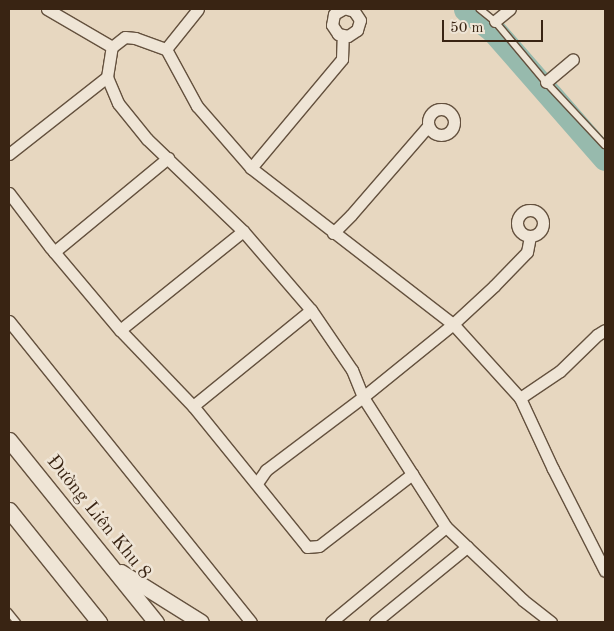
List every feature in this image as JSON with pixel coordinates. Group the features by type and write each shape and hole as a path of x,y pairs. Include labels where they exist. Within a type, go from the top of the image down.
{"street":[{"path":"47,9 112,47"},
{"path":"166,49 198,9"},
{"path":"343,9 334,14 332,19 334,30 343,36 353,34 359,26 358,15 347,9"},
{"path":"495,21 510,9"},
{"path":"251,168 342,59 343,36"},
{"path":"551,622 522,600 446,527 363,397 352,370 311,310 243,231 147,139 118,103 107,77 112,47 125,37 136,38 166,49 197,106 251,168 453,324 520,398 552,469 604,568"},
{"path":"546,82 573,59"},
{"path":"9,154 107,77"},
{"path":"332,232 351,215 428,126"},
{"path":"54,252 168,158"},
{"path":"9,193 54,252 120,330 193,406 307,547 319,546 412,474"},
{"path":"120,330 243,231"},
{"path":"257,483 266,470 363,397 453,324 527,252 530,236"},
{"path":"193,406 311,310"},
{"path":"9,321 251,622"},
{"path":"520,398 560,371 597,335 605,330"},
{"name":"Đường Liên Khu 8","path":"9,440 156,622"},
{"path":"9,510 99,622"},
{"path":"331,622 446,527"},
{"path":"375,622 467,547"},
{"path":"110,565 200,622"}],"lane":[{"path":"480,9 495,21 546,82 605,145"},
{"path":"9,612 18,622"}],"waterway":[{"path":"466,9 493,30 605,158"}]}
